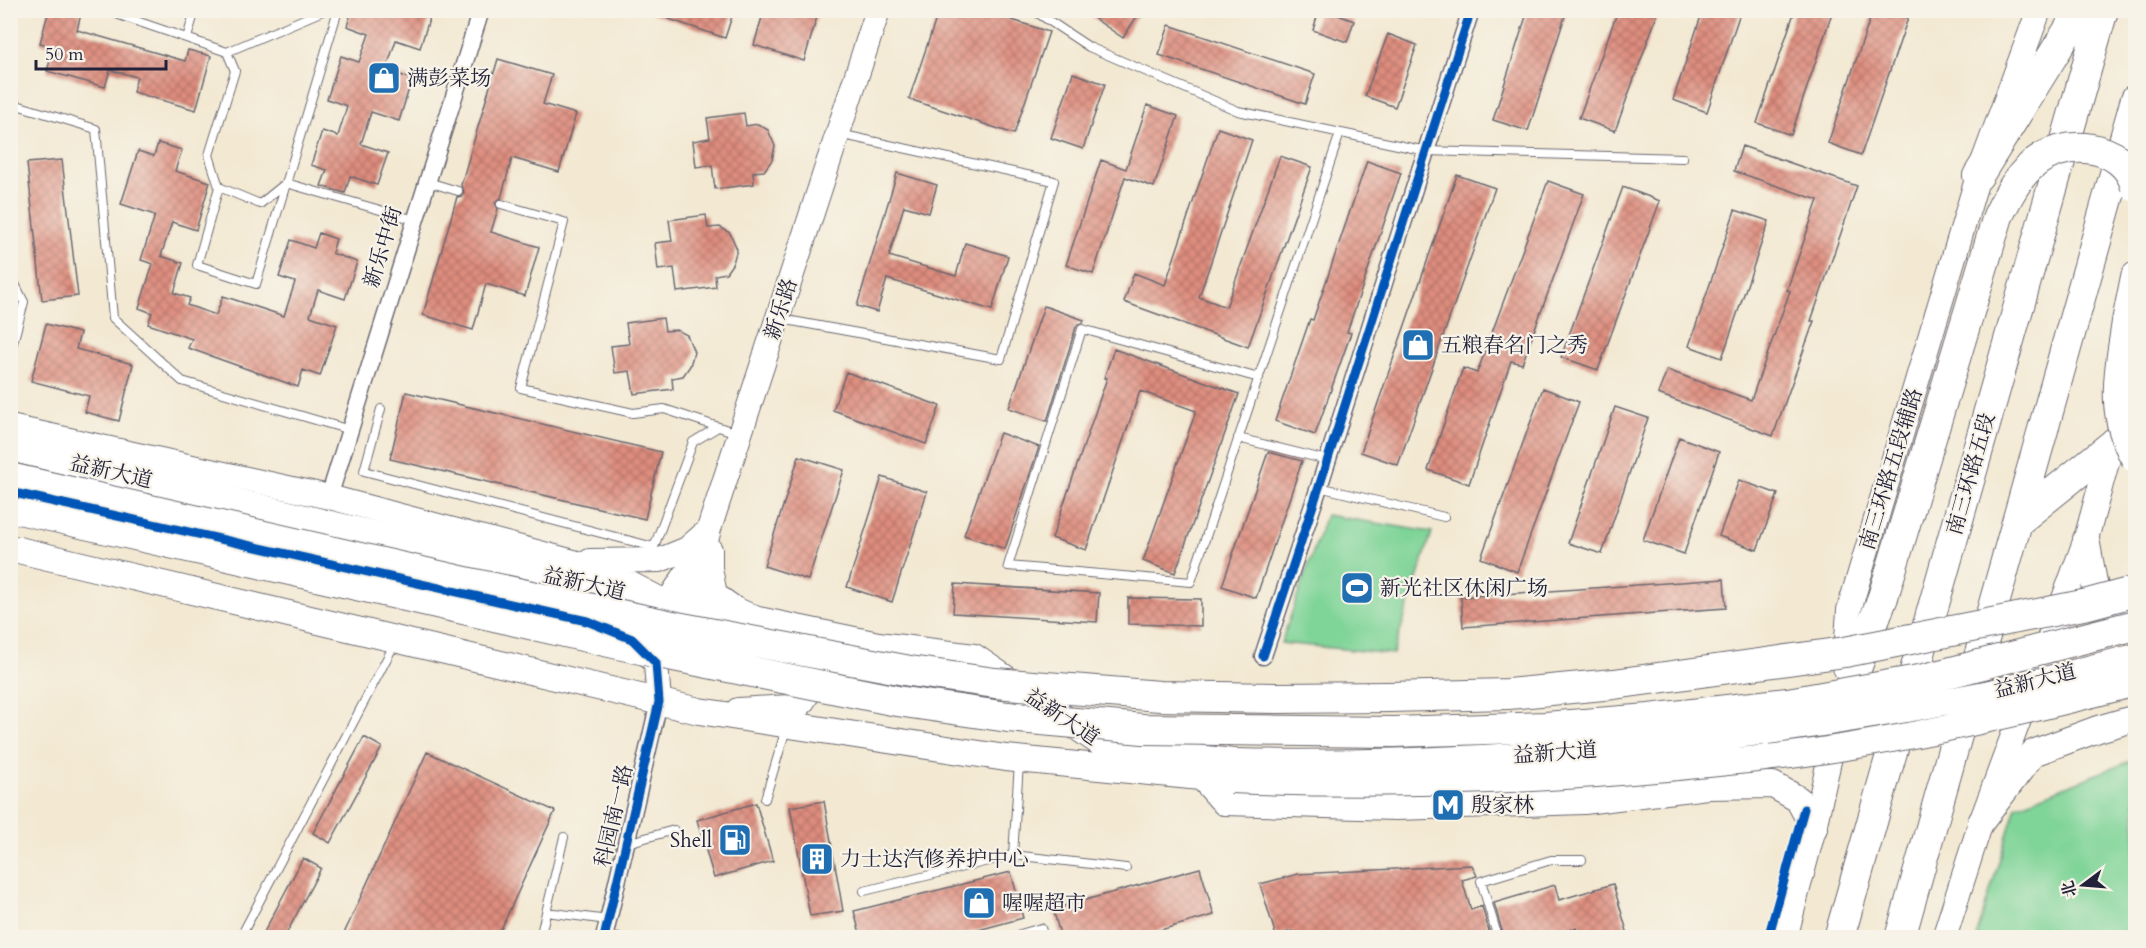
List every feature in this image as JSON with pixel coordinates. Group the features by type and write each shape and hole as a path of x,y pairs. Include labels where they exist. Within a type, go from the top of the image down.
{"highway":[{"path":"1978,176 2071,26 2078,10"},
{"name":"南三环路五段","path":"1839,938 2103,10"},
{"path":"1900,938 2136,99"},
{"path":"1842,706 1883,597 1998,216 2010,191 2032,165 2048,156 2080,147 2110,155 2125,166 2136,187"},
{"path":"2018,521 2123,452 2124,432 2117,389 2119,366 2136,277"},
{"path":"10,478 466,582 711,634 910,671 995,683 1160,696 1389,697 1508,693 1614,684 1845,652 2088,604 2136,591"},
{"path":"10,507 643,649 897,701 1008,717 1143,729 1394,732 1545,727 1649,719 1788,703 1924,679 2136,624"}],"main road":[{"name":"益新大道","path":"10,448 689,609 763,621 878,645 974,657 1108,748 1232,771 1357,784 1595,775 1730,762 1857,745 2021,713 2136,683"},
{"path":"2086,539 2095,588 2124,616 2136,624"},
{"name":"益新大道","path":"10,548 699,711 1019,760 1202,777 1232,771 1598,750 1784,730 1977,696 2136,657"},
{"path":"1981,822 2033,753 2136,717"},
{"path":"1202,777 1224,802 1396,807 1584,801 1707,786 1773,785 1798,799 1814,828"}],"street":[{"name":"新乐中街","path":"329,497 481,10"},
{"name":"新乐路","path":"689,609 709,529 729,431 778,319 878,10"},
{"path":"1263,656 1471,10"},
{"name":"南三环路五段辅路","path":"1785,938 1814,828 1842,706 1849,610 1978,176 2039,10"},
{"path":"1944,938 1981,822 2086,539 2123,452 2136,352"},
{"path":"10,427 329,497 574,561 689,609 765,635 800,655 809,670 810,690 801,704 790,707 699,711"},
{"path":"10,492 587,621 634,624 670,620 689,609"},
{"path":"574,561 660,560 687,549 709,529"},
{"path":"709,529 710,568 716,595 735,609 763,621"},
{"path":"587,621 632,639 656,663 659,702"},
{"name":"科园南一路","path":"609,933 626,843 659,702"}],"lane":[{"path":"120,10 119,15 227,52 325,10"},
{"path":"187,38 195,10"},
{"path":"227,52 235,71 209,155 219,187 197,265 256,284 338,10"},
{"path":"1033,10 1089,47 1238,111 1426,151 1683,158"},
{"path":"10,103 96,129 113,318 182,381 350,430"},
{"path":"1259,378 1082,329 1008,566 1191,582 1238,438 1259,378 1340,133"},
{"path":"778,319 1000,359 1054,181 838,134"},
{"path":"428,182 458,191"},
{"path":"219,187 260,204 286,183"},
{"path":"286,183 415,220"},
{"path":"501,204 564,222 521,388 633,413 664,409 729,431"},
{"path":"10,274 24,302 10,354"},
{"path":"381,409 364,471 654,547 693,442 729,431"},
{"path":"1238,438 1327,460"},
{"path":"1319,486 1444,517"},
{"path":"240,938 397,640"},
{"path":"765,799 787,725"},
{"path":"1013,855 1019,760"},
{"path":"626,843 674,830"},
{"path":"540,938 564,837"},
{"path":"864,891 1013,855 1126,868"},
{"path":"1498,938 1481,881 1551,860 1582,860"},
{"path":"546,912 609,933"},
{"path":"1007,938 1041,928 1044,938"}],"green space":[{"name":"新光社区休闲广场","path":"1326,515 1432,532 1393,654 1281,643"},
{"path":"2135,759 2135,937 1976,937 2016,806"}],"building":[{"path":"49,10 82,10 77,30 185,61 188,50 211,56 196,110 133,92 137,77 110,70 105,87 47,71 54,47 40,43"},
{"path":"352,10 432,10 420,48 396,40 386,70 412,79 399,121 371,112 361,144 388,153 377,185 350,176 345,193 321,186 327,170 311,165 322,131 338,136 347,106 327,99 341,56 359,62 369,34 347,26"},
{"path":"651,10 734,10 725,38 651,13"},
{"path":"764,10 819,10 804,61 754,45"},
{"path":"939,10 982,10 1049,32 1014,134 909,99"},
{"path":"1082,10 1141,10 1123,38"},
{"path":"1319,10 1354,21 1347,42 1313,30"},
{"path":"1528,10 1567,10 1528,131 1493,120"},
{"path":"1618,10 1659,10 1615,131 1579,118"},
{"path":"1703,10 1741,10 1707,112 1673,100"},
{"path":"1795,10 1833,10 1791,135 1757,123"},
{"path":"1873,10 1885,10 1908,18 1861,155 1828,143"},
{"path":"1169,25 1315,74 1305,104 1159,55"},
{"path":"1388,34 1417,45 1395,107 1365,96"},
{"path":"498,59 552,75 543,104 576,114 559,172 512,158 501,198 495,202 498,209 491,232 539,247 525,296 486,284 473,330 423,315 457,197 462,196 464,192 461,185"},
{"path":"1073,73 1105,84 1083,149 1051,138"},
{"path":"1147,105 1178,116 1154,187 1125,177 1093,274 1066,265 1101,160 1126,169"},
{"path":"744,113 746,126 758,124 768,130 775,146 772,160 764,171 753,172 754,184 715,189 712,165 696,167 693,141 710,138 707,118"},
{"path":"1218,128 1252,140 1199,297 1226,307 1280,156 1312,167 1248,347 1124,302 1134,273 1165,285"},
{"path":"158,143 182,150 175,171 210,182 196,230 172,222 161,256 183,263 174,293 190,298 187,305 216,315 223,296 284,316 295,282 279,277 291,240 314,248 319,233 336,239 332,253 357,262 345,299 318,290 310,316 337,325 320,376 303,370 298,387 188,348 192,339 148,324 152,313 139,308 153,264 141,260 155,215 121,204 138,151 154,156"},
{"path":"1742,146 1857,186 1811,321 1814,321 1773,436 1658,394 1667,370 1751,400 1790,291 1787,290 1818,200 1734,171"},
{"path":"62,160 78,296 42,300 27,163"},
{"path":"1367,161 1401,173 1347,332 1351,333 1315,435 1275,421 1310,319 1313,320"},
{"path":"897,173 937,185 929,213 904,206 889,256 956,276 965,243 1008,256 992,310 887,279 877,312 857,306"},
{"path":"1457,175 1495,188 1398,465 1361,452"},
{"path":"1548,181 1584,194 1522,364 1511,361 1469,484 1428,470 1463,368 1477,373"},
{"path":"1623,187 1660,201 1598,370 1561,357"},
{"path":"1735,210 1769,221 1722,358 1689,346"},
{"path":"706,215 708,228 720,227 730,233 737,249 733,263 726,273 715,275 716,287 677,292 674,268 658,270 655,243 672,241 669,220"},
{"path":"1044,306 1084,320 1076,327 1047,421 1009,408"},
{"path":"663,318 665,331 677,330 687,335 694,352 690,366 683,376 672,378 673,389 634,394 630,371 615,373 611,346 629,344 626,323"},
{"path":"46,324 80,333 76,349 133,364 119,421 85,412 89,396 31,381"},
{"path":"1114,349 1239,394 1175,573 1143,561 1196,411 1140,391 1086,550 1052,538 1107,378 1104,378"},
{"path":"846,372 940,406 926,444 833,410"},
{"path":"1543,388 1579,402 1517,572 1481,558"},
{"path":"406,392 661,452 645,519 390,459"},
{"path":"1615,407 1648,418 1602,554 1568,543"},
{"path":"1000,433 1039,447 1005,549 964,535"},
{"path":"1679,437 1719,452 1684,554 1643,540"},
{"path":"1268,452 1302,461 1256,598 1222,586"},
{"path":"799,456 844,470 808,580 764,566"},
{"path":"882,477 927,492 892,602 847,587"},
{"path":"1739,480 1778,494 1757,550 1719,536"},
{"path":"1724,579 1726,608 1463,627 1461,597"},
{"path":"955,584 1099,593 1097,622 953,613"},
{"path":"1128,598 1201,599 1201,626 1128,624"},
{"path":"364,737 382,747 330,843 313,833"},
{"path":"427,752 555,811 497,938 342,938"},
{"name":"力士达汽修养护中心","path":"824,801 843,911 810,916 790,807"},
{"name":"Shell","path":"756,803 773,861 714,878 697,820"},
{"path":"303,858 321,868 284,938 261,938"},
{"path":"1472,865 1477,876 1462,880 1471,910 1482,906 1491,938 1293,938 1292,931 1276,936 1260,884 1298,874"},
{"path":"1200,868 1214,915 1132,938 1061,938 1053,909"},
{"path":"1011,872 1023,918 949,938 861,938 854,911"},
{"path":"1613,884 1629,938 1578,938 1576,928 1546,938 1504,938 1494,903 1555,885 1559,900"}],"cycle path":[{"path":"1263,656 1471,10"},
{"path":"10,492 587,621 632,639 656,663 659,702 604,938"},
{"path":"1768,938 1804,809"}],"place":[{"name":"满彭菜场","path":"384,78"},
{"name":"五粮春名门之秀","path":"1418,345"},
{"name":"新光社区休闲广场","path":"1357,588"},
{"name":"殷家林","path":"1448,805"},
{"name":"Shell","path":"735,840"},
{"name":"力士达汽修养护中心","path":"817,859"},
{"name":"喔喔超市","path":"979,903"}]}
